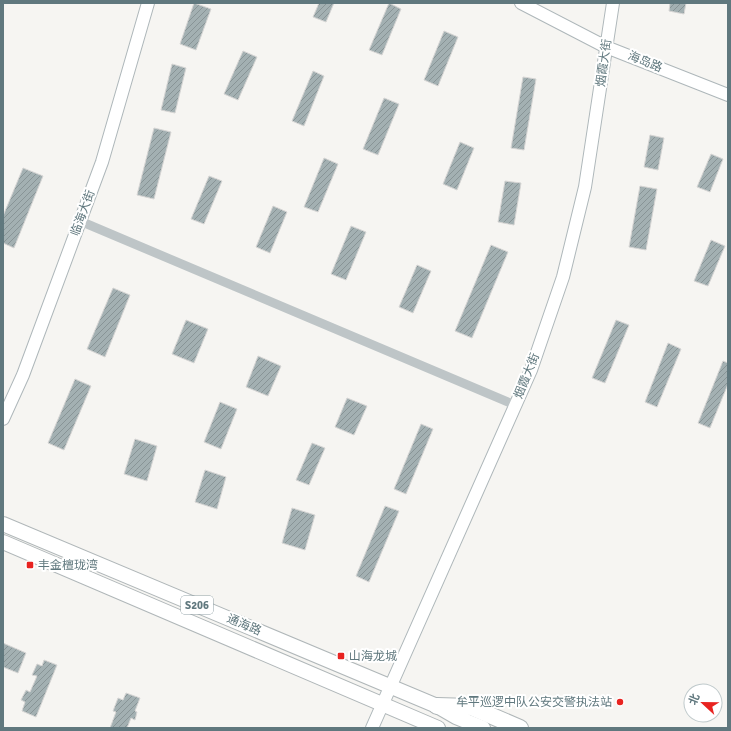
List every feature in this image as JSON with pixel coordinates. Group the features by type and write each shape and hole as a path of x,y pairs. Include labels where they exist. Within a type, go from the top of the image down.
{"highway":[{"path":"438,706 471,707 520,728"}],"main road":[{"name":"临海大街","path":"3,418 23,375 102,162 148,3"},
{"name":"海岛路","path":"521,3 606,47 728,95"},
{"name":"烟霞大街","path":"372,728 531,370 563,277 585,186 612,3"},
{"name":"通海路","path":"3,524 438,706 456,717 484,728"},
{"name":"通海路","path":"3,542 438,728"}],"street":[{"path":"80,221 515,405"}],"building":[{"path":"194,3 211,9 196,50 180,44"},
{"path":"319,3 334,3 326,22 313,17"},
{"path":"389,3 401,9 382,55 369,50"},
{"path":"670,3 686,3 684,14 669,11"},
{"path":"444,31 458,37 438,86 424,80"},
{"path":"243,51 257,57 238,100 224,94"},
{"path":"172,64 186,68 175,113 161,110"},
{"path":"313,71 324,76 304,126 292,121"},
{"path":"523,77 536,79 524,150 511,148"},
{"path":"384,98 399,104 378,155 363,149"},
{"path":"154,128 171,132 154,199 137,195"},
{"path":"650,135 664,138 658,170 644,167"},
{"path":"460,142 474,148 457,190 443,184"},
{"path":"711,154 723,159 710,192 697,187"},
{"path":"324,158 338,164 318,212 304,207"},
{"path":"23,168 43,176 14,248 3,243 3,216"},
{"path":"209,176 222,181 204,224 191,219"},
{"path":"505,181 521,183 514,225 498,222"},
{"path":"640,186 657,189 646,250 629,247"},
{"path":"273,206 287,212 270,253 256,247"},
{"path":"351,226 366,232 346,280 331,274"},
{"path":"711,240 725,246 708,286 694,281"},
{"path":"491,245 508,252 472,338 455,331"},
{"path":"417,265 431,271 413,313 399,307"},
{"path":"113,288 130,295 105,357 87,349"},
{"path":"186,320 208,329 194,363 172,354"},
{"path":"616,320 629,325 605,383 592,378"},
{"path":"668,343 681,349 657,407 645,402"},
{"path":"258,356 281,366 268,396 246,387"},
{"path":"723,361 728,363 728,384 710,428 698,423"},
{"path":"75,379 91,386 64,450 48,443"},
{"path":"347,398 367,406 354,435 335,427"},
{"path":"220,402 237,409 221,449 204,442"},
{"path":"421,424 433,429 406,494 394,489"},
{"path":"135,439 157,446 147,481 124,474"},
{"path":"312,443 325,448 309,485 296,480"},
{"path":"205,470 226,477 217,509 195,502"},
{"path":"385,506 399,511 369,582 356,576"},
{"path":"292,508 315,515 305,550 282,543"},
{"path":"3,643 26,653 18,673 3,667"},
{"path":"44,660 57,665 36,717 22,711 25,702 21,700 26,690 30,692 37,676 32,675 37,664 42,666"},
{"path":"126,693 140,698 135,711 137,712 135,720 131,718 127,728 110,728 116,712 113,711 118,698 123,700"}],"place":[{"name":"丰金檀珑湾","path":"30,565"},
{"name":"山海龙城","path":"341,656"},
{"name":"牟平巡逻中队公安交警执法站","path":"620,702"}]}
